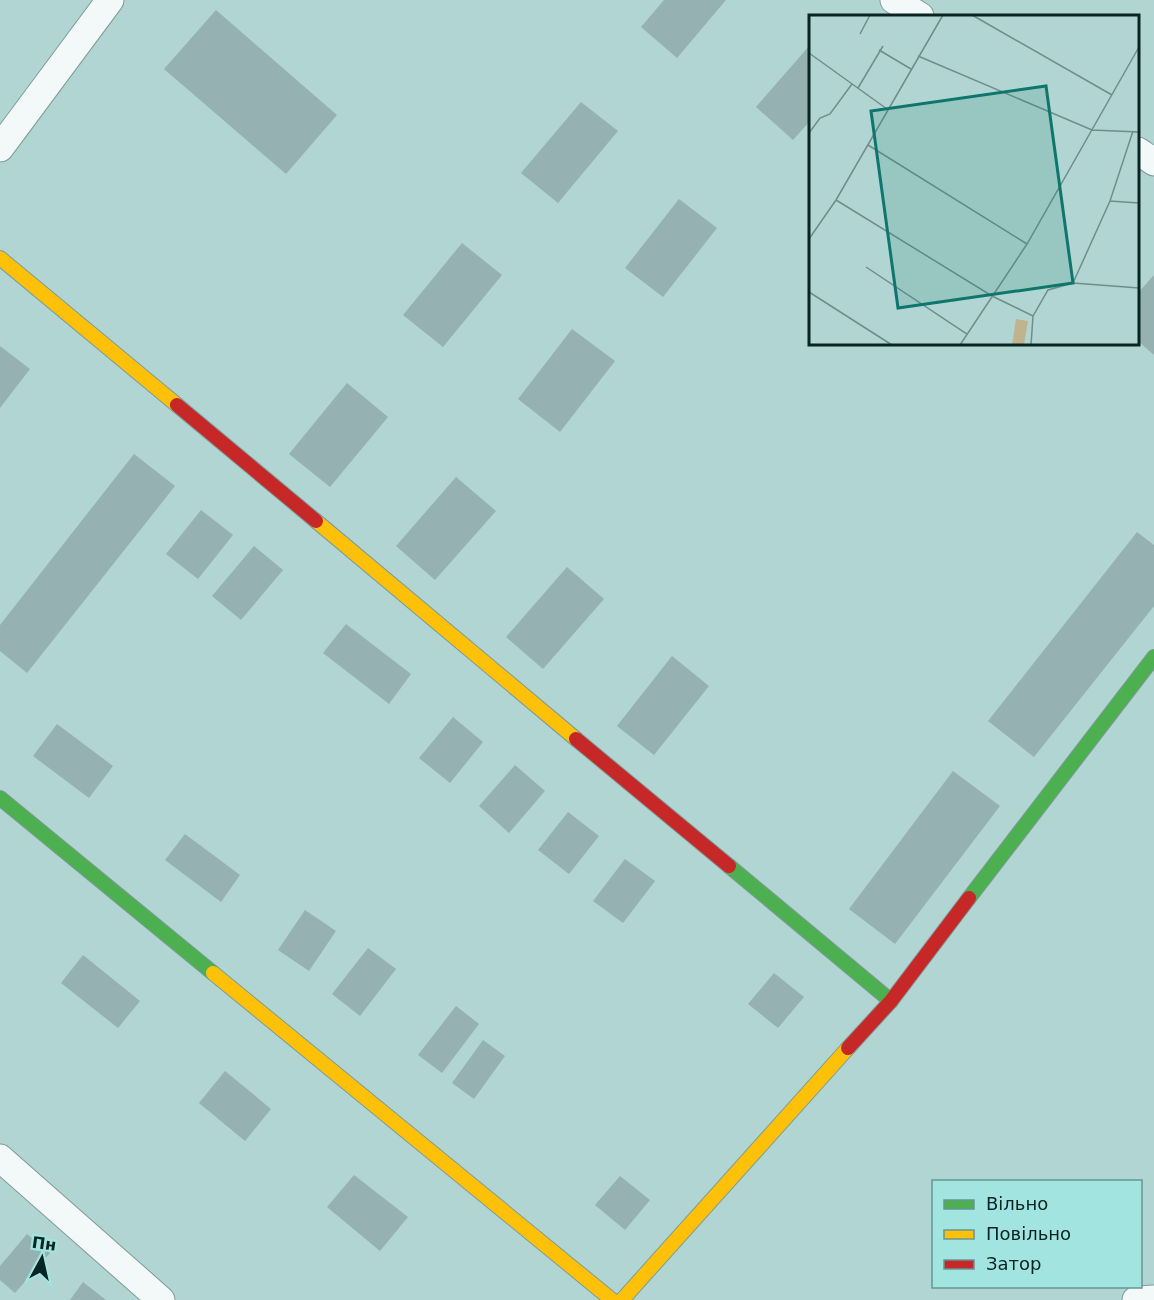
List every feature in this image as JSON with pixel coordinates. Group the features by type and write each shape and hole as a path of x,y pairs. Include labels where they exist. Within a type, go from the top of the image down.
{"street":[{"path":"0,148 108,0"},
{"path":"894,0 918,15"},
{"path":"1139,152 1154,162"},
{"path":"0,258 891,1001"},
{"path":"622,1300 891,1001 1154,657"},
{"path":"0,798 612,1300"},
{"path":"0,1158 161,1300"}],"building":[{"path":"664,0 726,0 677,58 641,27"},
{"path":"216,10 337,115 286,174 164,69"},
{"path":"809,46 809,122 793,140 756,107"},
{"path":"581,102 618,131 558,203 521,173"},
{"path":"679,199 717,228 663,297 625,268"},
{"path":"462,243 502,275 443,347 403,315"},
{"path":"1154,275 1154,355 1139,342 1139,292"},
{"path":"572,329 615,361 560,432 518,399"},
{"path":"0,346 30,369 0,408"},
{"path":"347,383 388,417 330,487 289,454"},
{"path":"134,454 175,486 27,673 0,651 0,625"},
{"path":"456,477 496,511 435,580 396,546"},
{"path":"201,510 233,535 198,579 166,554"},
{"path":"1137,532 1154,545 1154,606 1034,757 988,721"},
{"path":"254,546 283,570 241,620 212,596"},
{"path":"567,567 604,599 543,669 506,637"},
{"path":"346,624 411,674 389,704 323,653"},
{"path":"672,656 709,686 654,755 617,726"},
{"path":"453,717 483,742 450,783 419,758"},
{"path":"57,724 113,766 89,798 33,756"},
{"path":"515,765 545,791 509,833 479,806"},
{"path":"953,771 1000,806 895,944 849,909"},
{"path":"568,812 599,836 569,874 538,850"},
{"path":"185,834 240,875 221,902 165,860"},
{"path":"625,859 655,881 623,923 593,901"},
{"path":"305,910 336,931 309,971 278,950"},
{"path":"368,948 396,969 360,1016 332,994"},
{"path":"83,955 140,1001 118,1028 61,983"},
{"path":"774,973 804,997 778,1028 748,1004"},
{"path":"456,1006 479,1024 442,1073 418,1055"},
{"path":"483,1040 505,1056 474,1099 452,1083"},
{"path":"225,1071 271,1109 245,1141 199,1103"},
{"path":"354,1175 408,1217 380,1251 327,1207"},
{"path":"620,1176 650,1200 625,1230 595,1205"},
{"path":"27,1234 50,1253 15,1293 0,1280 0,1266"},
{"path":"83,1282 106,1300 70,1300"}],"traffic: fast":[{"path":"969,898 1154,657"},
{"path":"0,798 213,973"},
{"path":"729,866 891,1001"}],"traffic: slow":[{"path":"0,258 177,405"},
{"path":"316,521 576,739"},
{"path":"213,973 612,1300"},
{"path":"622,1300 848,1048"}],"traffic: jam":[{"path":"177,405 316,521"},
{"path":"576,739 729,866"},
{"path":"848,1048 891,1001 969,898"}]}
